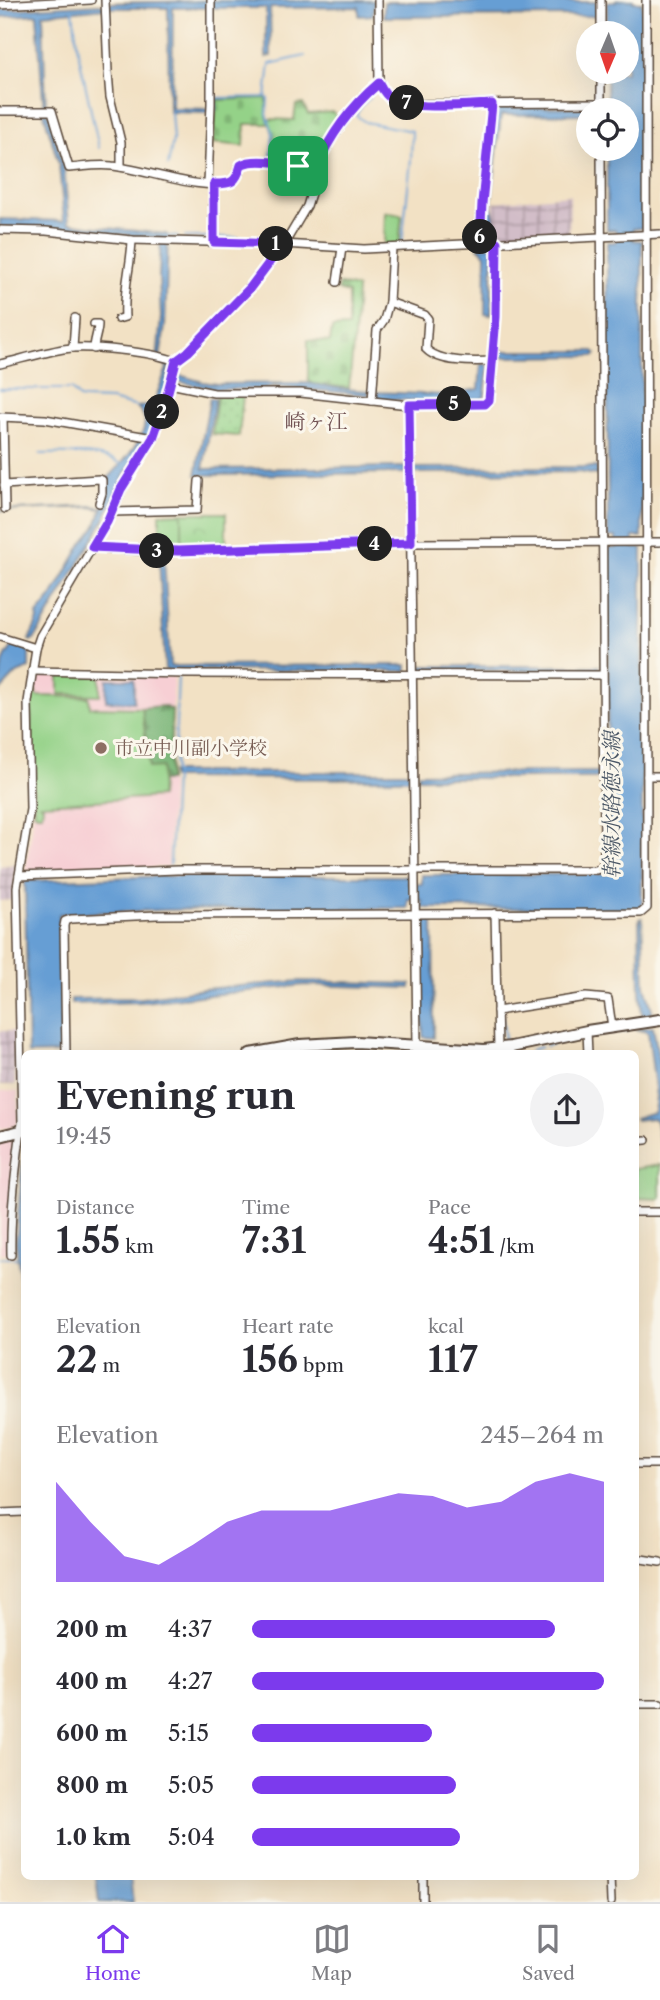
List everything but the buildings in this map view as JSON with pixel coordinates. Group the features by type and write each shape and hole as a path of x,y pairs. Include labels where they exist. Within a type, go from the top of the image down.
{"main road":[{"path":"276,1050 329,1042 356,1042 416,1049 498,1049 660,1020"},
{"path":"0,1136 21,1131"}],"street":[{"path":"0,5 21,6 91,0"},
{"path":"378,0 379,83 390,99 402,103 429,105 576,106"},
{"path":"601,0 601,21"},
{"path":"66,1050 64,926 65,921 71,919 157,915 645,912 646,0"},
{"path":"211,3 211,184 214,242"},
{"path":"105,5 109,85 121,142 121,167"},
{"path":"21,1050 17,887 30,809 27,702 40,636 92,547 128,476 153,438 176,361 250,288 283,244 307,206 315,170 322,153 355,106 379,83"},
{"path":"480,243 492,104"},
{"path":"0,111 51,111 67,166 71,168 93,165 121,167 211,184 234,181 241,165 246,162 315,170"},
{"path":"19,876 177,870 601,868 604,862 601,161"},
{"path":"0,230 46,231 132,240 342,248 391,248 660,234"},
{"path":"118,319 125,317 124,295 130,271 132,240"},
{"path":"170,384 214,393 301,393 409,405 485,404 489,400 493,361 497,242"},
{"path":"337,282 342,248"},
{"path":"372,401 377,330 384,320 389,302 391,248"},
{"path":"389,302 425,315 428,319 427,352 438,357 466,362 493,361"},
{"path":"73,348 75,318"},
{"path":"94,324 98,324 94,349"},
{"path":"0,364 73,348 158,355 176,361"},
{"path":"409,405 416,1049"},
{"path":"5,509 2,417 44,419 153,438"},
{"path":"4,485 99,479 102,480 100,501 115,503"},
{"path":"111,512 197,510 199,481"},
{"path":"92,547 178,551 411,543 660,542"},
{"path":"0,637 36,648"},
{"path":"32,671 602,675"},
{"path":"647,776 660,776"},
{"path":"495,913 498,1049"},
{"path":"497,1011 586,997 608,999 612,1027"},
{"path":"587,1031 588,1050"},
{"path":"639,1141 646,1140"},
{"path":"11,1255 14,1189 21,1143"},
{"path":"639,1212 660,1212"},
{"path":"639,1464 660,1464"},
{"path":"0,1513 21,1512"},
{"path":"639,1559 660,1562"},
{"path":"639,1704 660,1704"},
{"path":"423,1880 423,1902"},
{"path":"610,1880 611,1902"}],"shaded area":[{"path":"570,195 569,234 495,239 494,202"},
{"name":"市立中川副小学校","path":"35,675 174,677 168,867 25,871 34,802 31,715"},
{"path":"17,864 13,900 0,901 0,866"},
{"path":"0,1031 14,1031 15,1085 0,1085"},
{"path":"0,1091 18,1091 18,1125 0,1129"},
{"path":"16,1139 9,1253 0,1253 0,1142"}],"green space":[{"path":"267,98 269,122 269,119 294,120 296,105 303,104 308,114 333,112 341,120 313,167 272,159 273,134 270,124 245,124 244,146 213,143 217,100"},
{"path":"385,212 402,215 399,245 384,245"},
{"path":"339,284 357,288 349,388 308,381 308,340 330,342 332,328 348,327 348,293 338,290"},
{"path":"217,396 243,396 239,436 212,434"},
{"path":"182,513 226,513 226,548 182,549"},
{"path":"182,513 182,547 160,547 160,514"},
{"path":"59,676 100,676 100,695 59,694"},
{"path":"32,690 36,691 36,696 89,697 90,707 142,708 149,768 162,767 160,797 41,804 42,814 34,812"},
{"path":"163,706 172,710 169,781 161,781 161,768 149,768 142,708"},
{"path":"660,1165 660,1199 639,1198 639,1168"}],"water":[{"path":"374,1 373,15 359,16 359,7 270,8 271,56 266,57 266,8 173,8 172,108 208,109 207,113 169,112 168,8 106,8 43,14 46,111 64,168 69,223 168,236 165,326 160,358 170,363 152,431 124,476 103,522 31,641 29,640 38,620 37,615 52,597 83,542 96,526 102,509 91,507 0,511 92,506 103,508 105,482 130,454 144,430 144,417 137,407 153,405 167,368 157,361 161,317 161,238 61,228 0,226 0,219 64,221 59,165 44,114 37,14 0,17 0,10 100,4 105,6 110,3"},
{"path":"384,2 596,2 596,16 384,17"},
{"name":"幹線水路徳永線","path":"607,2 642,2 642,228 633,229 633,240 642,241 642,537 633,537 633,548 642,548 642,907 422,908 422,900 408,899 408,908 164,910 59,914 61,1050 28,1050 25,881 169,876 408,876 408,884 422,884 422,875 607,874 608,548 616,548 616,537 608,537 607,242 616,242 616,230 607,230 607,161 639,161 639,98 607,98 607,84 639,84 639,21 607,21"},
{"path":"576,107 576,114 501,115 491,205 494,216 493,239 484,239 495,108"},
{"path":"493,246 491,315 485,314 486,255 478,247"},
{"path":"499,351 596,353 595,356 501,357"},
{"path":"481,364 488,365 485,396 481,399 416,401 376,396 376,392 445,395 479,389"},
{"path":"175,374 217,384 307,383 369,391 369,395 273,386 265,389 215,389 176,381"},
{"path":"210,398 215,399 203,469 406,467 405,473 196,475"},
{"path":"597,467 597,475 579,472 414,473 414,468"},
{"path":"159,556 164,556 170,666 407,665 407,671 165,670"},
{"path":"14,645 29,652 29,668 17,673 0,691 2,666"},
{"path":"417,666 599,666 599,671 417,670"},
{"path":"107,679 134,679 134,702 106,701"},
{"path":"172,772 409,772 409,779 172,778"},
{"path":"598,772 598,778 418,778 418,773"},
{"path":"642,918 645,986 653,1013 642,1015 639,919"},
{"path":"433,919 434,1038 423,1037 421,920"},
{"path":"300,981 411,984 411,988 305,985 143,1002 71,1004 71,999 142,998 204,989"},
{"path":"653,1027 660,1066 660,1142 656,1121 653,1118 639,1120 639,1117 654,1112 656,1097 648,1032 634,1029"},
{"path":"21,1180 21,1290 16,1242"},
{"path":"96,1880 130,1880 133,1902 99,1902"}],"waterway":[{"path":"73,11 78,51 99,148"},
{"path":"215,110 215,98 266,97 270,64 305,56"},
{"path":"268,98 267,114 273,133 271,158"},
{"path":"370,98 356,115 365,122 412,131 402,243"},
{"path":"168,166 173,140 171,112"},
{"path":"168,236 178,237"},
{"path":"185,237 210,237"},
{"path":"217,237 268,239"},
{"path":"0,389 71,389 79,398 111,400 137,407"},
{"path":"40,454 93,455 121,464"},
{"path":"174,773 178,677"},
{"path":"170,865 174,778"},
{"path":"502,1016 505,1039"},
{"path":"609,1033 628,1031"},
{"path":"592,1036 603,1034"},
{"path":"546,1046 558,1042"},
{"path":"530,1050 541,1047"},
{"path":"0,1258 16,1258"}],"place":[{"name":"市立中川副小学校","path":"101,748"}],"district":[{"name":"崎ヶ江","path":"316,421"}],"route":[{"path":"379,83 390,99 409,104 492,104 480,243 497,242 496,317 489,400 485,404 409,405 411,543 178,551 92,547 128,476 153,438 176,361 250,288 283,244 214,242 214,184 234,181 241,165 246,162 298,166 315,170 322,153 355,106 379,83"}]}
